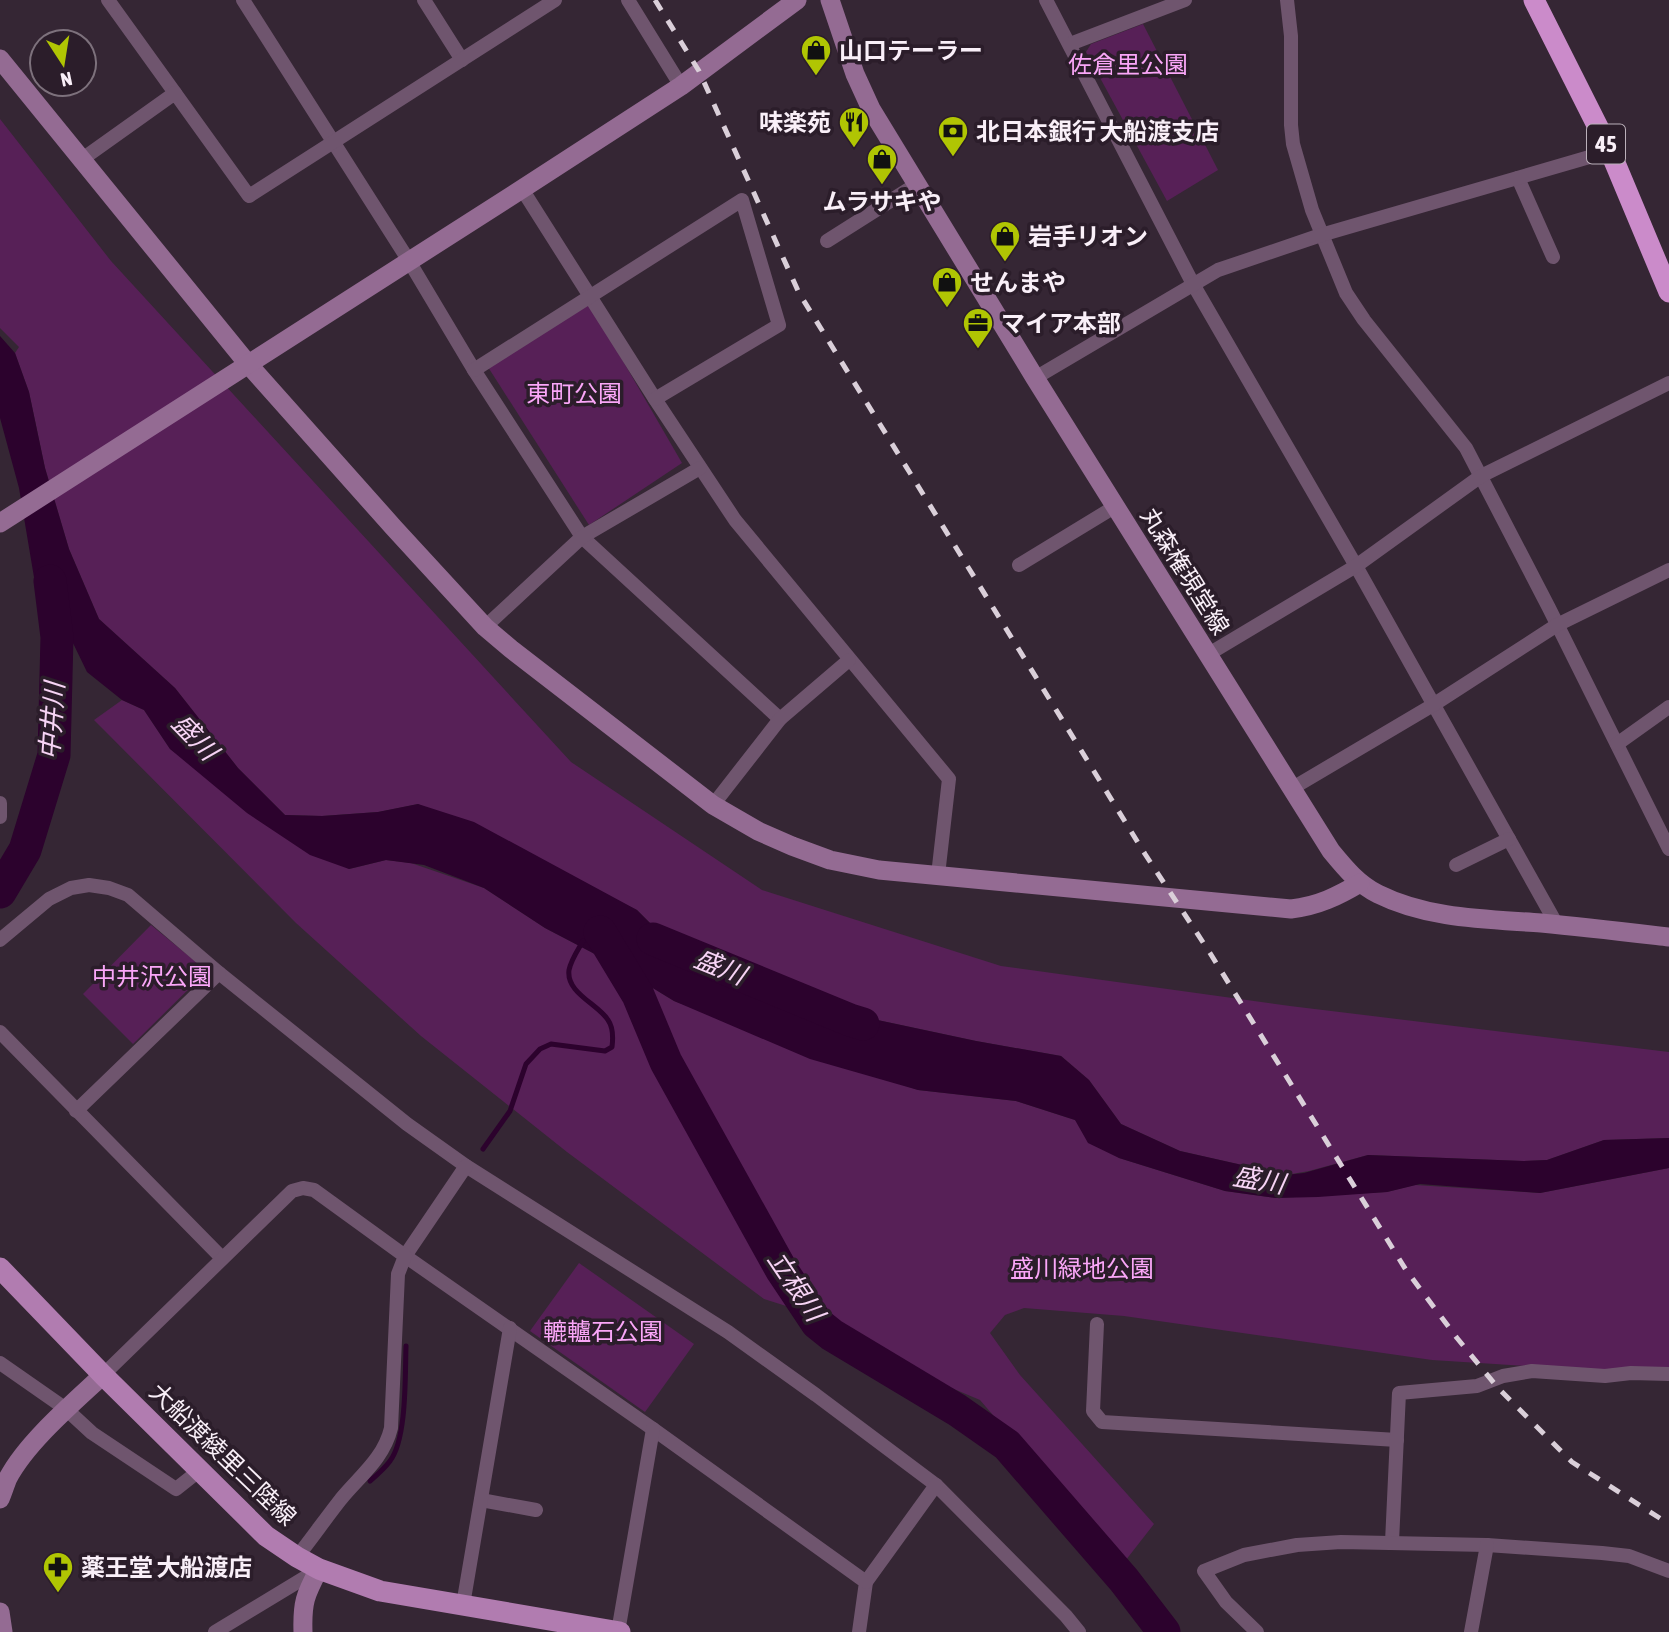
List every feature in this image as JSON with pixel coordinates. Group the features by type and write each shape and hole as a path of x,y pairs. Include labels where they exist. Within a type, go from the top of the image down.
{"highway":[{"name":"45","path":"1534,0 1610,151 1669,292"}],"main road":[{"name":"大船渡綾里三陸線","path":"0,1268 103,1375 266,1536 298,1557 319,1569 380,1591 619,1632"}],"street":[{"path":"108,0 249,196 555,0"},
{"path":"243,0 409,261 474,370 582,537 780,719"},
{"path":"424,0 462,60"},
{"path":"628,0 681,86"},
{"path":"0,523 681,86 797,0"},
{"name":"丸森権現堂線","path":"830,0 855,74 871,109 1207,655 1331,851 1347,871 1360,883 1379,894 1406,905 1447,916 1669,937"},
{"path":"1046,0 1193,284 1356,566 1557,925"},
{"path":"1070,44 1185,0"},
{"path":"1287,0 1291,36 1293,144 1321,235 1346,293 1364,320 1466,448 1669,849"},
{"path":"0,60 248,364 485,626 510,649 713,805 758,831 792,846 830,860 879,870 1292,909 1335,898 1360,883"},
{"path":"81,160 175,93"},
{"path":"1035,378 1218,270 1321,235 1610,151"},
{"path":"1518,178 1553,257"},
{"path":"827,242 917,184"},
{"path":"522,189 735,520 949,779 938,875"},
{"path":"474,370 742,200 779,325 655,399"},
{"path":"1207,655 1356,566 1481,476 1669,383"},
{"path":"485,626 582,537 700,468"},
{"path":"1019,565 1116,506"},
{"path":"1291,789 1433,705 1557,625 1669,570"},
{"path":"713,805 780,719 849,660"},
{"path":"1617,744 1669,707"},
{"path":"0,803 0,817"},
{"path":"1456,865 1509,839"},
{"path":"0,940 49,899 71,888 89,885 128,895 219,973 407,1124 466,1166 728,1332 936,1485 1079,1632"},
{"path":"76,1111 219,973"},
{"path":"0,1032 222,1258"},
{"path":"298,1557 388,1441 391,1428 398,1274 405,1255 466,1166"},
{"path":"0,1499 9,1477 26,1452 66,1409 292,1191 303,1188 314,1191 510,1328 866,1582"},
{"path":"1097,1324 1093,1411 1102,1422 1397,1440"},
{"path":"463,1605 510,1328"},
{"path":"0,1363 66,1409 92,1433 176,1489 200,1471"},
{"path":"1392,1542 1399,1393 1477,1386 1503,1376 1532,1371 1605,1376 1631,1373 1669,1374"},
{"path":"619,1632 653,1429"},
{"path":"859,1632 866,1582 936,1485"},
{"path":"481,1500 537,1510"},
{"path":"1257,1632 1226,1602 1204,1571 1244,1555 1297,1545 1341,1542 1487,1545 1602,1553 1629,1556 1669,1571"},
{"path":"1471,1632 1487,1545"},
{"path":"215,1632 319,1569"},
{"path":"303,1632 302,1610 306,1594 319,1569"},
{"path":"0,1612 3,1632"}],"green space":[{"name":"佐倉里公園","path":"1143,24 1218,170 1167,201 1086,52 1091,44"},
{"path":"0,119 111,261 571,762 762,890 1001,966 1290,1006 1669,1052 1669,1138 1604,1140 1547,1160 1368,1155 1286,1175 1180,1151 1121,1124 1089,1080 1061,1056 793,1002 738,985 663,936 637,910 418,804 378,812 322,816 285,815 238,768 175,688 99,619 69,549 45,468 29,392 15,353 19,347 0,328"},
{"name":"東町公園","path":"590,304 682,463 589,525 488,367"},
{"name":"盛川緑地公園","path":"122,700 144,710 170,749 349,869 386,860 411,863 484,888 545,928 612,963 674,1001 918,1090 1016,1101 1075,1120 1119,1158 1225,1191 1276,1198 1387,1192 1415,1185 1540,1193 1669,1168 1669,1375 1432,1360 1124,1316 1024,1308 1005,1315 990,1333 1020,1375 1154,1524 1122,1565 980,1400 916,1373 821,1317 764,1299 567,1152 421,1036 296,923 94,720"},
{"name":"中井沢公園","path":"151,925 207,971 133,1044 83,994"},
{"name":"轆轤石公園","path":"579,1263 694,1344 645,1412 530,1331"}],"water":[{"path":"0,336 15,353 29,392 45,468 69,549 99,619 175,688 238,768 285,815 322,816 378,812 418,804 474,822 637,910 663,936 738,985 793,1002 1061,1056 1089,1080 1121,1124 1180,1151 1286,1175 1304,1173 1368,1155 1547,1160 1604,1140 1669,1138 1669,1168 1540,1193 1420,1184 1387,1192 1318,1197 1276,1198 1225,1191 1119,1158 1088,1143 1075,1120 1016,1101 918,1090 810,1059 674,1001 612,963 545,928 484,888 424,865 386,860 349,869 310,855 247,813 170,749 144,710 122,700 87,672 72,641 40,613 19,488 0,418"}],"waterway":[{"name":"中井川","path":"0,892 25,850 54,755 57,637 50,581"},
{"name":"立根川","path":"600,932 638,995 666,1062 781,1269 817,1323 832,1335 957,1410 1007,1445 1124,1580 1164,1632"},
{"name":"盛川","path":"653,939 863,1024"},
{"path":"483,1149 510,1111 526,1064 540,1049 551,1044 605,1051 612,1047 612,1030 608,1020 577,992 569,978 571,963 583,941"},
{"path":"370,1481 390,1461 400,1438 406,1346"}],"railway":[{"path":"655,0 699,71 799,293 1145,854 1210,953 1406,1270 1498,1388 1572,1462 1669,1524"}],"place":[{"name":"山口テーラー","path":"816,77"},
{"name":"味楽苑","path":"854,149"},
{"name":"北日本銀行 大船渡支店","path":"953,158"},
{"name":"ムラサキや","path":"882,186"},
{"name":"岩手リオン","path":"1005,263"},
{"name":"せんまや","path":"947,309"},
{"name":"マイア本部","path":"978,350"},
{"name":"薬王堂 大船渡店","path":"58,1594"}]}
